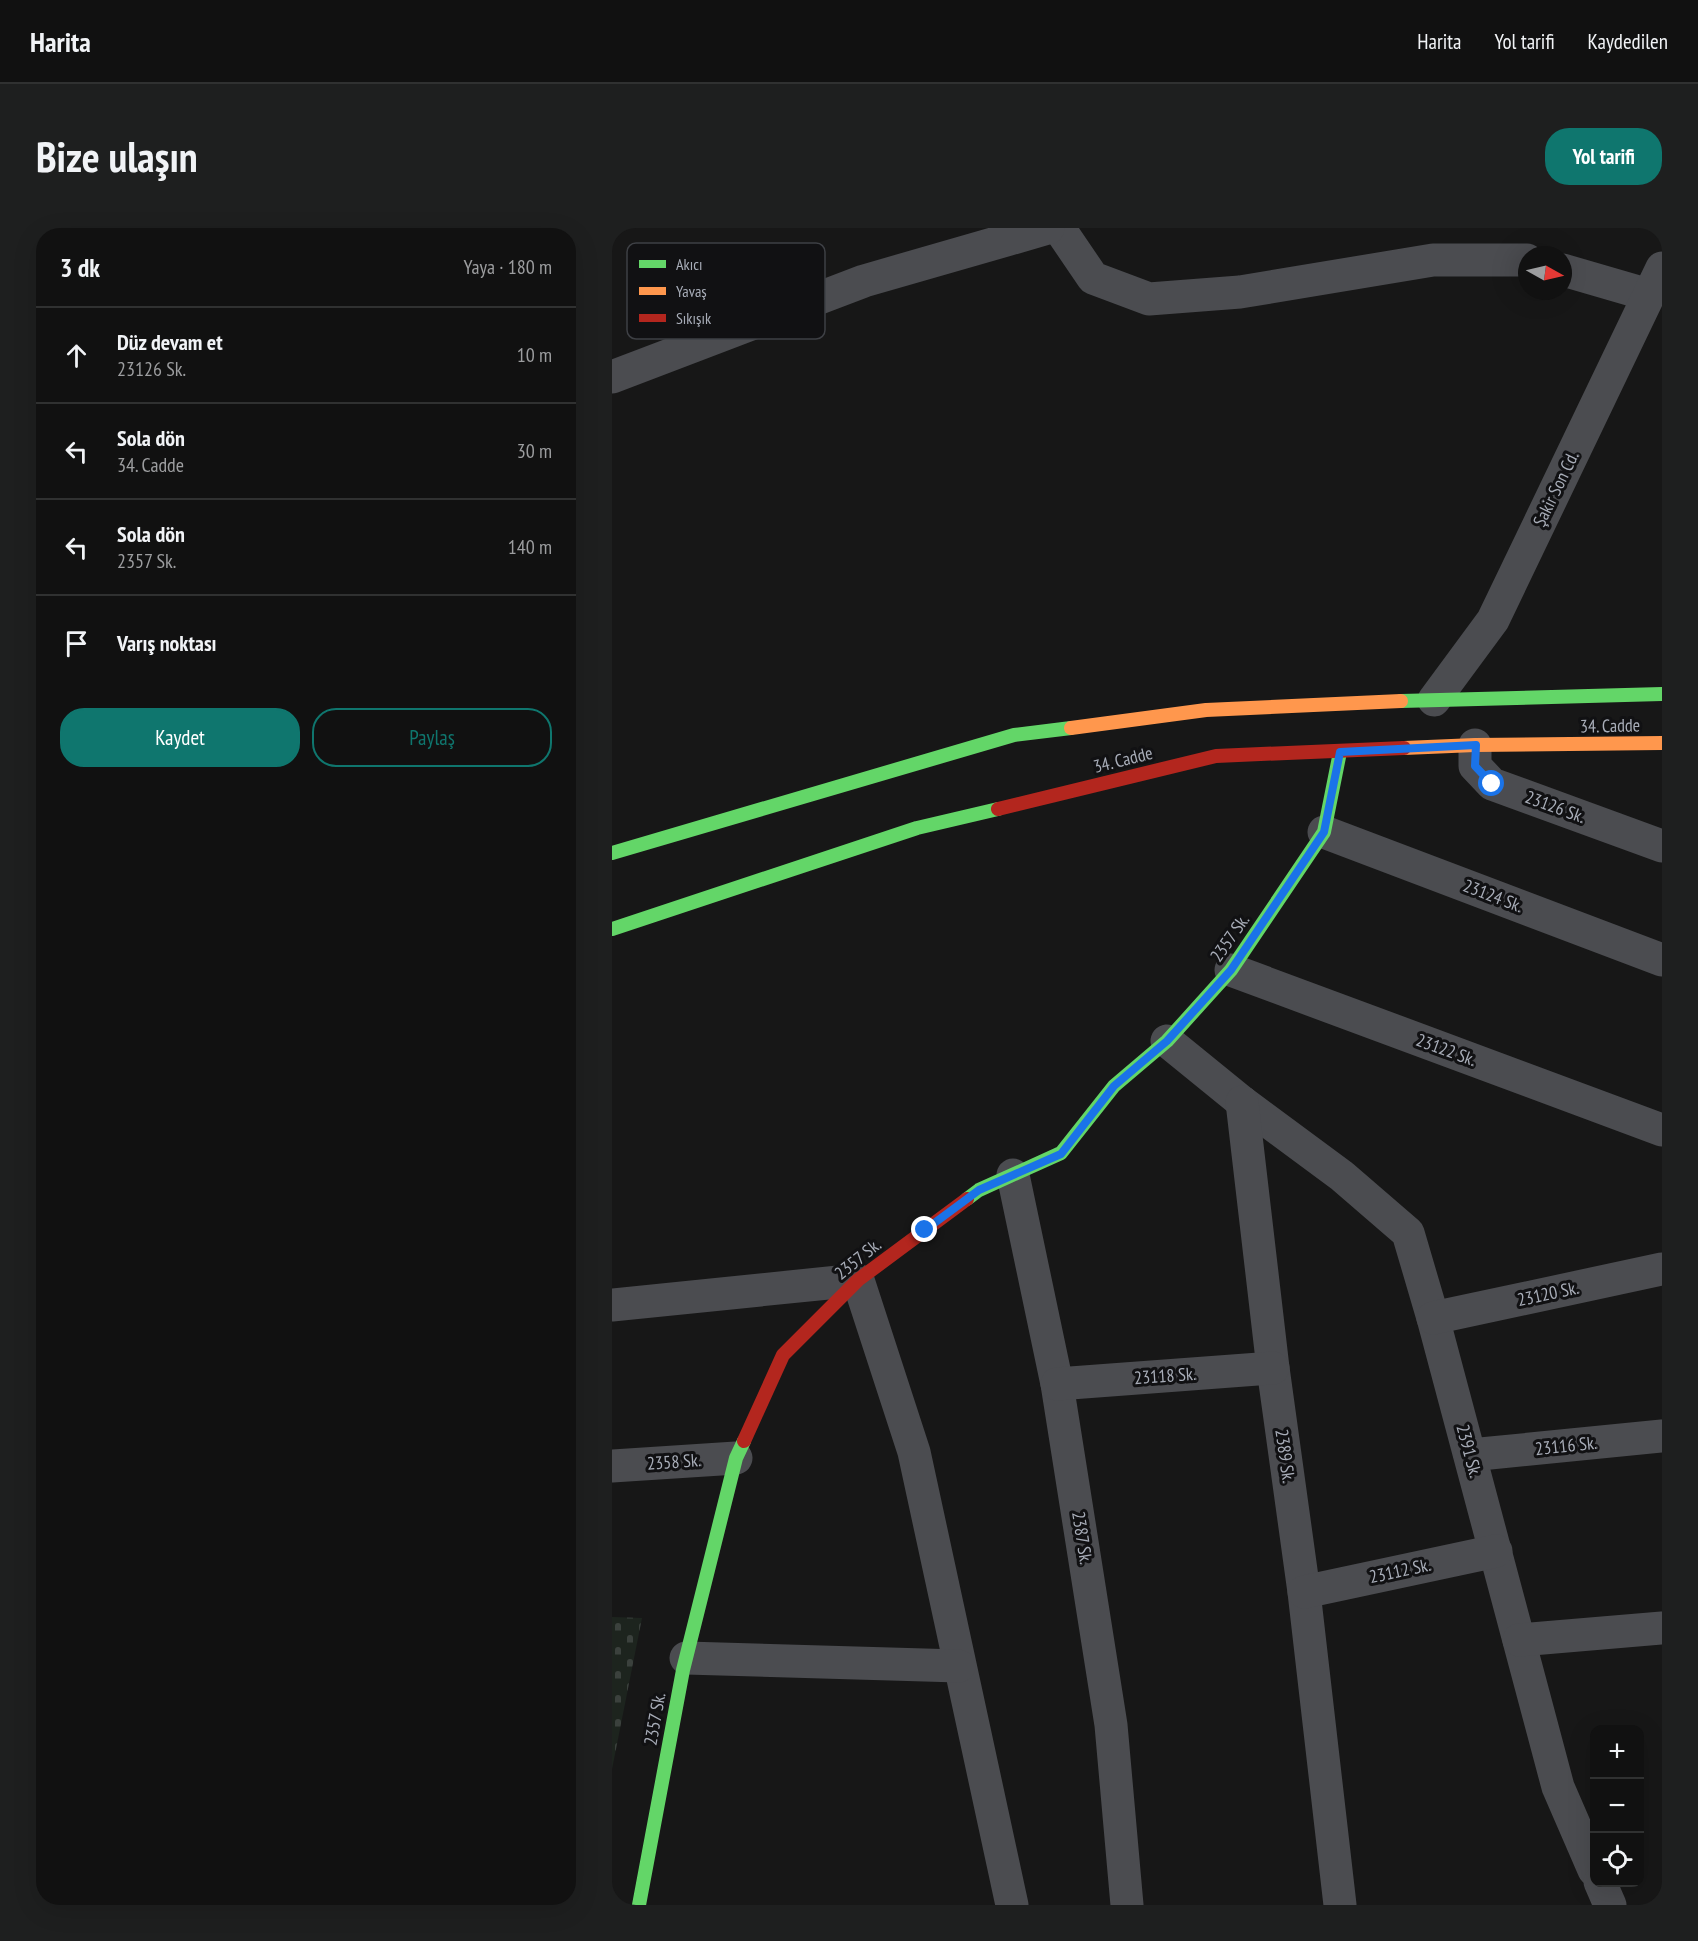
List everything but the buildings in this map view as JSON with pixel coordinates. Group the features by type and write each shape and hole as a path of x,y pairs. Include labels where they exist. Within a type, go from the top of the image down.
{"main road":[{"name":"34. Cadde","path":"612,853 1014,735 1206,710 1434,700 1662,694"},
{"name":"34. Cadde","path":"612,929 917,828 1216,756 1476,745 1662,743"},
{"name":"2357 Sk.","path":"639,1905 686,1658 736,1458 783,1355 858,1280 979,1190 1061,1154 1114,1086 1167,1041 1231,970 1324,832 1340,752"}],"street":[{"path":"825,296 864,281 1048,228"},
{"path":"1059,228 1093,278 1149,299 1240,292 1433,260 1518,260"},
{"path":"1572,271 1655,281"},
{"name":"Şakir Son Cd.","path":"1434,700 1493,620 1655,281"},
{"path":"612,377 712,339"},
{"name":"23126 Sk.","path":"1476,745 1475,766 1492,784 1662,846"},
{"name":"23124 Sk.","path":"1324,832 1662,960"},
{"name":"23122 Sk.","path":"1231,970 1662,1130"},
{"path":"1167,1041 1242,1102"},
{"name":"2391 Sk.","path":"1242,1102 1342,1176 1408,1233 1433,1318 1558,1786 1590,1861"},
{"name":"2389 Sk.","path":"1242,1102 1273,1368 1304,1592 1340,1905"},
{"name":"2387 Sk.","path":"1013,1175 1057,1384 1111,1725 1127,1905"},
{"name":"23120 Sk.","path":"1433,1318 1662,1269"},
{"path":"612,1305 858,1280 914,1452 1012,1905"},
{"name":"23118 Sk.","path":"1057,1384 1273,1368"},
{"name":"23116 Sk.","path":"1470,1455 1662,1436"},
{"name":"2358 Sk.","path":"612,1466 736,1458"},
{"name":"23112 Sk.","path":"1304,1592 1496,1551"},
{"path":"1519,1640 1662,1628"},
{"path":"686,1658 959,1666"},
{"path":"1602,1887 1610,1905"}],"green space":[{"path":"612,1617 642,1618 612,1769"}],"traffic: fast":[{"path":"1401,701 1662,694"},
{"path":"612,853 1014,735 1071,728"},
{"path":"967,1199 979,1190 1061,1153 1114,1086 1167,1041 1231,970 1324,832 1340,752"},
{"path":"612,929 917,828 998,809"},
{"path":"639,1905 683,1670 736,1458 744,1441"}],"traffic: slow":[{"path":"1071,728 1206,710 1401,701"},
{"path":"1404,748 1662,743"}],"traffic: jam":[{"path":"998,809 1216,756 1404,748"},
{"path":"744,1441 783,1355 858,1280 967,1199"}],"route":[{"path":"925,1230 979,1190 1061,1154 1114,1086 1167,1041 1231,970 1324,832 1340,752 1476,745 1475,766 1492,784"}]}
